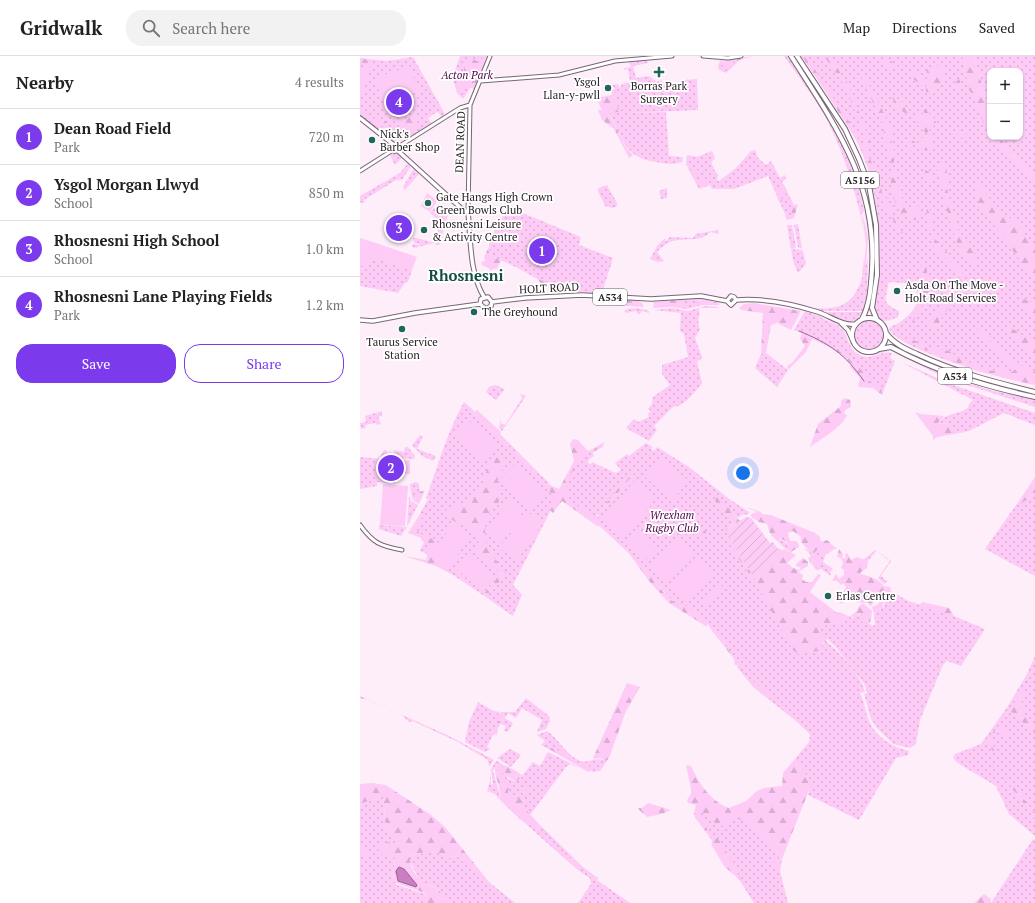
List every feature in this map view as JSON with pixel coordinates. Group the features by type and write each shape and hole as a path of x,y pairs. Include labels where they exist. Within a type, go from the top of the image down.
{"highway":[{"name":"A5156","path":"791,56 848,150 863,193 870,227 872,260 870,293 862,320"},
{"name":"A5156","path":"797,56 845,129 869,185 876,225 877,275 872,308 877,320"},
{"path":"869,318 877,320 884,326 886,334 885,342 879,349 870,352 861,350 852,339 852,331 856,324 862,320 869,318"},
{"name":"A534","path":"886,334 894,342 958,372 1035,392"},
{"name":"A534","path":"879,349 891,348 959,378 996,389 1035,397"}],"main road":[{"path":"360,118 396,148 462,209 468,212"},
{"name":"DEAN ROAD","path":"468,212 473,264 478,287 484,297"},
{"name":"HOLT ROAD","path":"492,302 525,298 582,295 652,299 701,296 727,301 731,296 736,300 748,299 816,311 837,320"},
{"path":"360,320 373,321 415,313 480,304 486,309 490,308 492,302 488,297 484,297 481,299 480,304"},
{"path":"837,320 848,324 856,324"},
{"path":"837,320 848,330 852,339"}],"street":[{"path":"360,171 460,108 470,105 490,56"},
{"path":"481,81 559,75 615,61 672,56"},
{"path":"703,56 728,58 741,56"},
{"name":"DEAN ROAD","path":"468,212 470,105"},
{"path":"360,525 373,541 387,547 402,550"}],"green space":[{"name":"Acton Park","path":"460,56 487,56 474,89 471,87 463,99 457,93 452,73 456,68"},
{"name":"Acton Park","path":"482,56 487,56 482,69 478,71 478,80 474,89 467,86 462,88 457,93 454,80 456,72 459,70 464,72 464,67 471,58 479,62 482,61"},
{"path":"753,56 731,63 730,67 724,72 720,68 727,63 724,60"},
{"path":"784,56 789,56 829,120 850,164 864,211 868,237 864,212 861,214 866,244 852,182 835,136 818,105"},
{"path":"801,56 971,56 987,124 987,140 993,140 1035,181 1035,385 980,371 956,363 933,355 897,338 889,329 906,317 916,305 918,284 889,282 886,302 889,306 899,311 898,317 884,321 876,316 875,303 879,234 871,179 860,148 848,124 833,100"},
{"path":"802,56 806,56 847,118 862,145 866,140 845,86 824,56 829,56 848,84 870,141 865,149 879,177 882,193 889,202 892,214 904,236 878,194 861,147"},
{"path":"962,56 974,56 987,103 987,131 968,86"},
{"path":"974,56 1035,56 1035,178 1001,140 1023,140 1023,68 987,68 987,103"},
{"path":"413,57 445,114 440,118 441,115 437,112 428,118 432,124 408,138 400,141 394,141 380,133 360,116 360,58 387,61"},
{"path":"886,57 900,68 900,71 888,66 884,60"},
{"path":"360,58 372,61 376,66 373,69 367,64 360,63"},
{"path":"725,59 723,61 727,63 722,69 730,67 732,62 738,62 726,73 719,70 718,65 720,61"},
{"path":"646,60 648,63 633,66 636,78 649,76 657,82 661,80 663,83 668,82 670,85 684,85 684,80 697,79 698,110 625,113 666,112 669,156 683,157 682,162 669,164 645,160 630,151 621,138 609,112 598,94 596,85 598,84 601,97 612,95 612,90 615,89 612,85 618,84 620,88 622,84 630,82 628,69 624,70 624,68 631,67 629,63 631,62"},
{"path":"944,64 944,82 934,92 926,92 927,69 936,69 938,65"},
{"path":"410,66 419,91 383,103 375,78"},
{"path":"360,67 370,70 363,94 360,93"},
{"path":"917,70 924,81 924,87 913,79 913,71"},
{"path":"860,74 863,74 891,129 891,140 895,155 893,166 888,155 882,122"},
{"path":"645,79 655,84 654,86 646,83 638,84 638,82"},
{"path":"959,79 961,84 956,93 955,82"},
{"path":"613,92 617,93 616,100 619,110 613,107 619,112 609,113 625,146 633,155 629,158 614,129 602,120 598,110 602,110 598,102 601,101 600,98 612,96"},
{"path":"891,95 904,103 909,115 898,109"},
{"path":"923,107 934,118 936,123 927,133 921,129 917,121 919,111 925,117"},
{"path":"363,110 371,118 383,119 388,123 387,126 381,126 361,115"},
{"path":"415,116 419,125 409,133 403,132 399,121"},
{"path":"964,130 968,137 966,141 957,134"},
{"path":"933,137 932,146 928,150 924,150 918,143 921,138"},
{"path":"912,140 915,142 911,150 907,152 907,144"},
{"path":"991,140 1001,140 1035,178 1035,185"},
{"path":"755,150 758,158 766,165 771,161 780,178 785,175 786,179 782,182 795,207 792,216 787,218 768,176 734,189 712,189 710,185 699,189 686,164 687,155 697,157 712,151 715,158 711,163 718,175 717,179 719,181 736,168 751,151"},
{"path":"397,153 402,158 395,165 390,155"},
{"path":"940,160 947,174 947,189 958,230 975,255 976,265 968,261 961,251 956,238 946,207 938,170"},
{"path":"408,163 411,166 402,180 397,178 401,181 396,180 364,200 365,202 360,203 360,196 400,173"},
{"path":"414,168 420,173 405,190 403,187"},
{"path":"694,169 704,172 693,178 689,170"},
{"path":"891,170 896,174 900,194 907,209 911,211 915,204 918,205 921,213 916,220 903,215 899,209 893,195 890,173"},
{"path":"925,170 932,176 927,183 926,181"},
{"path":"702,178 707,179 711,184 700,188"},
{"path":"782,184 785,186 788,193 782,195 782,201 779,202 776,194"},
{"path":"607,185 617,203 617,206 613,208 605,206 598,191 599,188"},
{"path":"979,185 984,187 987,196 1006,216 1019,223 1025,230 1025,238 1035,244 1035,280 981,208 975,188"},
{"path":"667,188 667,198 661,199 659,191"},
{"name":"Gate Hangs High Crown Green Bowls Club","path":"427,193 437,201 430,212 421,206"},
{"path":"798,204 794,218 787,220 785,215 791,216 793,206"},
{"path":"929,206 933,224 931,228 927,219 927,208"},
{"path":"508,207 581,237 579,245 613,258 602,293 579,292 555,288 511,264 491,257 489,248 491,238"},
{"path":"434,208 448,215 439,245 435,245 438,237 438,220 430,213"},
{"path":"862,212 868,237 866,266 864,264 866,244"},
{"path":"798,224 802,249 798,247 794,225"},
{"path":"787,225 792,225 796,246 794,249 791,249"},
{"path":"718,230 719,234 710,232 702,237 677,240 666,244 657,252 664,261 657,262 650,259 657,246 665,238 665,242 670,237 693,238 696,234"},
{"path":"934,234 938,244 953,258 968,283 968,286 964,286 948,260 934,249 932,238"},
{"path":"360,238 417,257 412,270 371,256 367,268 360,265"},
{"path":"413,238 435,243 417,248 412,247 412,244 420,245 414,243"},
{"path":"489,247 491,257 501,260 497,269 492,269 491,275 490,269 482,265 481,262 485,261 484,257"},
{"path":"797,249 803,251 806,264 798,273 794,264 791,250"},
{"path":"868,254 867,292 863,311 822,311 811,308 831,308 845,304 851,299 863,275 864,258 864,264 867,263"},
{"path":"371,256 412,270 408,282 405,283 398,293 360,286 360,265 367,267"},
{"path":"918,258 923,260 926,264 927,273 934,280 934,286 911,325 909,323 918,304 918,296 916,296 921,282 922,264"},
{"path":"538,279 567,290 564,292 549,288 542,284"},
{"path":"951,292 956,295 935,329 931,328 928,324"},
{"path":"1020,297 1035,304 1035,316 1020,301"},
{"path":"609,298 638,301 642,303 644,307 612,305 604,300"},
{"path":"699,298 700,302 697,305 702,305 687,309 688,308 680,304 682,303 680,299"},
{"path":"699,298 719,303 719,305 697,305 696,303 700,302"},
{"path":"680,299 685,301 680,304 688,307 687,309 671,307 653,308 654,302"},
{"path":"753,303 801,311 791,330 777,323 771,325 766,353 761,354 763,313 741,310 739,308 744,304"},
{"path":"705,306 719,307 699,308 698,323 700,329 695,338 702,357 701,360 697,361 702,384 685,402 681,405 673,407 654,426 657,430 649,441 626,428 634,419 638,422 649,417 648,414 651,411 648,409 652,404 653,397 670,385 662,374 662,365 688,357 684,334 680,331 681,313 654,310 671,308 688,311"},
{"path":"638,308 649,311 649,313 642,311 639,315 636,311 626,313 624,311 627,309"},
{"path":"805,311 821,316 822,318 834,323 843,331 852,349 862,356 870,357 888,352 892,353 890,358 895,361 882,395 864,381 851,362 841,353 812,337 794,330"},
{"path":"823,312 862,312 854,321 844,322"},
{"path":"822,316 840,325 857,350 869,354 884,350 888,351 873,355 864,355 857,351 841,327"},
{"path":"869,320 879,325 884,335 879,345 869,350 859,345 854,335 859,325"},
{"path":"1006,326 1035,343 1035,357 1018,345"},
{"path":"978,327 985,330 989,341 1001,348 1022,366 1035,372 1035,385 977,371 907,342 909,338 929,347 949,351 960,359 992,371 999,368 1012,372 1016,369 977,334"},
{"path":"802,333 841,352 867,375 868,381 881,387 882,395 873,388 858,387 860,378 850,367 851,364 847,359 833,349 812,339 806,352 788,370 787,366 792,363 805,346 800,339"},
{"path":"891,351 949,377 990,390 1035,400 1035,407 946,378"},
{"path":"766,353 788,370 777,387 755,368 761,354"},
{"path":"901,362 953,385 1035,413 1035,425 1004,413 969,431 960,433 948,423 937,424 944,418 968,408 969,404 973,400"},
{"path":"495,385 505,389 496,400 486,392 489,387"},
{"path":"520,394 526,396 502,431 499,428 501,418 501,423 505,425 521,400 522,397"},
{"path":"845,398 850,400 851,407 845,410 844,413 847,415 843,422 810,447 818,424 841,406 841,401"},
{"path":"464,402 474,411 473,413 507,446 511,445 518,452 516,454 536,474 539,473 552,486 546,483 558,496 513,585 522,595 513,616 486,597 504,576 501,573 483,595 453,575 427,561 437,544 411,531 428,499 426,498 443,449"},
{"path":"477,410 501,432 500,434 511,445 507,446 473,413"},
{"path":"382,411 382,416 378,417 381,424 377,425 376,423 365,425 366,428 361,429 360,423 366,422 365,416"},
{"path":"915,412 944,416 937,424 948,423 960,433 937,437 933,440 933,436"},
{"path":"468,420 497,445 482,462 454,436"},
{"path":"420,435 423,436 417,449 436,456 433,461 422,456 412,445"},
{"path":"573,439 578,440 588,451 579,460 569,477 565,491 572,502 599,519 599,526 562,501 553,513 548,508 554,499 544,483 559,489 574,461 570,444"},
{"path":"604,442 603,447 591,453 591,450"},
{"name":"Wrexham Rugby Club","path":"646,443 653,447 651,449 654,451 657,447 689,467 728,498 749,512 749,514 742,515 738,518 723,503 738,521 725,530 822,644 826,641 831,645 855,672 865,692 860,693 869,721 876,732 891,744 909,751 908,755 896,758 859,820 808,795 811,781 794,760 809,742 810,734 753,687 737,667 739,666 713,627 710,628 707,623 676,605 633,557 594,521 647,458 646,455 593,520 558,492 577,463 591,449 594,456 589,459 588,463 591,464 592,462 616,473 621,470 615,463 627,454 629,456"},
{"path":"405,447 408,447 415,456 414,459 380,457 384,450 387,451 387,454 393,455 395,450 404,452"},
{"path":"518,452 539,473 536,474 516,454"},
{"path":"646,454 647,458 599,515 597,515"},
{"path":"495,456 500,456 507,463 500,473 496,485 502,497 492,510 487,522 485,538 487,545 506,573 506,576 504,576 486,597 483,595 501,573 484,559 475,557 477,539 474,534 466,527 452,520 445,512 449,507 469,502 477,495 488,467"},
{"path":"360,457 393,460 395,483 377,482 377,486 360,489"},
{"path":"662,458 689,481 672,501 645,477"},
{"path":"410,460 410,474 398,474 397,461"},
{"path":"517,463 548,494 530,512 499,480"},
{"path":"1035,477 1035,496 1023,502 1019,501"},
{"path":"634,481 656,499 624,537 602,520"},
{"path":"416,482 419,484 420,491 416,498 412,499 410,484"},
{"path":"383,484 408,486 405,526 380,525"},
{"path":"425,490 419,504 412,500 416,498 419,492"},
{"path":"720,495 721,499 740,521 735,524 715,501 716,497"},
{"path":"409,496 411,501 418,505 407,527"},
{"path":"1035,496 1035,576 985,549 1019,501 1023,502"},
{"path":"509,499 525,509 501,544 486,533"},
{"path":"746,507 761,512 762,514 771,515 815,533 820,537 821,542 827,540 837,549 834,549 828,554 817,550 814,553 810,552 801,542 801,537 793,531 788,533 790,541 796,541 799,544 799,547 791,552 786,549 789,546 785,541 775,539 773,537 767,524 759,522 751,517 751,514 757,512"},
{"path":"424,508 425,511 417,529 418,532 438,542 434,552 440,565 439,567 404,556 426,560 429,547 431,545 421,538 408,533"},
{"path":"526,511 543,523 517,561 500,549"},
{"path":"746,517 751,518 770,543 773,542 778,549 779,548 783,551 754,578 725,530"},
{"path":"453,524 471,537 447,569 430,556"},
{"path":"379,525 407,527 401,536 379,529"},
{"path":"694,525 703,529 707,533 705,537 696,530"},
{"path":"638,533 655,550 643,561 626,544"},
{"path":"678,537 696,555 669,582 651,565"},
{"path":"421,538 435,544 429,555 420,551 424,542"},
{"path":"778,538 789,545 787,550 775,539"},
{"path":"731,543 736,548 766,566 784,549 796,555 787,563 793,568 799,570 801,568 796,567 796,564 803,558 808,562 808,566 798,572 803,575 802,579 806,582 812,582 818,574 821,575 810,592 846,620 842,623 835,622 829,624 819,631 826,641 822,643 823,645 818,651 798,654 792,649 754,579 751,577 730,545"},
{"path":"805,549 814,553 817,550 826,553 823,562 833,569 830,572 831,576 821,569 816,570 813,566 815,568 814,557 811,563 808,559 811,555"},
{"path":"839,549 843,554 842,558 846,558 845,554 847,553 851,560 857,557 868,561 867,568 861,572 861,574 877,580 884,586 890,587 891,590 888,599 884,600 882,609 880,608 878,613 874,614 872,607 879,604 878,599 874,598 872,605 870,606 868,603 854,602 861,595 858,592 853,601 846,599 842,604 838,601 846,587 843,583 841,585 837,581 832,581 836,574 839,579 844,575 844,570 841,568 843,563 841,558 837,557"},
{"path":"875,550 891,561 881,576 887,581 884,584 878,578 890,561 876,551 868,561 863,560"},
{"path":"628,552 646,567 647,571 664,593 668,594 671,600 677,604 690,607 691,610 695,611 698,617 703,617 707,623 707,627 669,603 649,581"},
{"path":"467,555 494,576 482,591 456,569"},
{"path":"697,556 715,574 688,601 670,584"},
{"path":"814,557 819,561 818,568 815,568 811,563"},
{"path":"721,586 725,586 726,588 708,604 703,605 703,601"},
{"path":"891,591 908,601 942,611 985,629 961,666 947,661 943,665 920,720 916,744 910,748 893,744 876,727 871,719 864,694 867,693 865,685 835,646 827,639 820,643 819,631 829,624 835,622 842,623 846,620 837,613 840,612 852,618 862,613 863,622 865,619 872,626 875,625 874,614 884,607 884,601"},
{"path":"922,602 949,608 954,616 920,605"},
{"path":"863,603 872,611 870,623 865,619 863,623 860,619 862,613 858,614 856,619 854,617 849,617 857,611 859,606"},
{"path":"711,626 739,666 735,665 734,659 710,628"},
{"path":"1035,656 1035,836 1009,814 996,786 956,762 953,757 955,754 981,744 1008,706 1027,674"},
{"path":"1029,677 1022,703 1025,715 1034,728 1035,734 1010,710"},
{"path":"752,680 772,698 769,698 752,686"},
{"path":"627,683 640,687 626,711 609,758 606,761 600,758 594,759 593,758"},
{"path":"360,696 449,736 494,760 489,767 488,760 458,742 413,721 409,722 402,715 366,699 361,699"},
{"path":"526,698 549,716 550,721 546,729 537,732 542,720 522,708 516,718 508,713 505,718 502,712 515,712"},
{"path":"478,702 494,711 500,712 498,713 502,716 487,747 490,749 485,752 465,742 469,722"},
{"path":"502,712 505,718 498,728 497,735 495,734 493,736 491,733 500,719 498,713"},
{"path":"505,718 513,723 508,732 504,731 506,726 501,724"},
{"path":"1001,724 1035,756 1035,762 1014,739 1003,734 997,733 993,737 993,745 997,751 993,751 989,746 988,738"},
{"path":"547,731 571,755 583,762 598,759 606,761 609,758 600,771 592,772 594,763 590,767 587,767 569,760 578,765 541,745 545,741 537,735","holes":["549,746 569,759 547,747"]},
{"path":"549,746 563,753 578,764 581,761 587,767 590,767 592,762 594,763 593,770 588,772 546,747"},
{"path":"510,749 521,755 511,767 497,758"},
{"path":"548,752 582,769 570,764 566,767 530,815 520,808 525,788 523,794 514,802 508,795 509,784 496,767 497,762 493,771 499,792 499,799 495,794 487,791 490,781 490,769 491,785 493,784 491,769 496,761 504,764 498,763 504,767 507,778 517,782 533,762 540,766"},
{"path":"497,760 496,767 509,784 508,795 514,801 523,794 528,786 524,800 520,807 527,811 540,825 539,828 533,827 522,821 499,799 500,794 495,770"},
{"path":"794,760 811,781 811,785 782,859 749,822 740,820 735,816 735,820 721,826 702,812 695,811 696,805 688,803 687,800 691,794 691,789 686,765 691,766 706,791 716,801 729,808 746,801 757,791 764,788 782,786 783,773"},
{"path":"498,763 511,768 522,775 517,782 505,775 506,773 502,769 503,767 498,765"},
{"path":"993,763 996,764 1035,813 1035,819 1010,785 991,766"},
{"path":"372,783 386,785 431,815 445,827 489,882 485,883 457,856 450,858 435,851 410,856 410,862 418,877 439,889 444,895 447,903 426,903 425,893 393,882 395,858 383,855 378,849 380,844 390,842 399,845 386,831 383,796 360,804 360,784"},
{"path":"383,796 386,831 400,846 390,842 395,858 393,878 397,885 425,894 426,903 360,903 360,804"},
{"path":"648,803 671,810 662,814 647,817 637,808 642,808"},
{"path":"696,805 736,810 754,827 782,859 780,871 788,903 754,903 733,870 725,867 716,852 711,839 695,817 694,813"},
{"path":"697,814 704,819 710,828 705,831 695,817"},
{"path":"517,816 539,828 540,825 584,868 598,878 597,880 630,903 578,903 591,884 590,878 579,871 581,869 573,860 555,848 555,850"},
{"path":"716,838 720,839 721,845 733,861 740,880 725,867 711,844"},
{"path":"1033,839 1035,841 1035,903 991,903"},
{"path":"367,848 372,853 370,856 360,857 360,849"},
{"path":"555,848 561,850 581,869 579,871 555,850"},
{"path":"435,851 450,858 457,856 485,883 489,882 515,903 447,903 439,889 420,881 410,862 410,856"},
{"path":"777,857 781,863 779,870 774,868 773,863"},
{"path":"984,894 991,899 991,903 974,903"}],"shaded area":[{"path":"399,867 404,869 417,885 416,887 398,881 396,871"}],"waterway":[{"path":"799,331 836,350 850,363 864,381"}],"place":[{"name":"Borras Park Surgery","path":"659,72"},
{"name":"Ysgol Llan-y-pwll","path":"608,88"},
{"name":"Rhosnesni Lane Playing Fields","path":"399,102"},
{"name":"Nick's Barber Shop","path":"372,140"},
{"name":"Gate Hangs High Crown Green Bowls Club","path":"428,203"},
{"name":"Rhosnesni High School","path":"399,228"},
{"name":"Rhosnesni Leisure & Activity Centre","path":"424,230"},
{"name":"Dean Road Field","path":"542,251"},
{"name":"Asda On The Move - Holt Road Services","path":"897,291"},
{"name":"The Greyhound","path":"474,312"},
{"name":"Taurus Service Station","path":"402,329"},
{"name":"Ysgol Morgan Llwyd","path":"391,468"},
{"name":"Erlas Centre","path":"828,596"}],"district":[{"name":"Rhosnesni","path":"466,275"}]}
